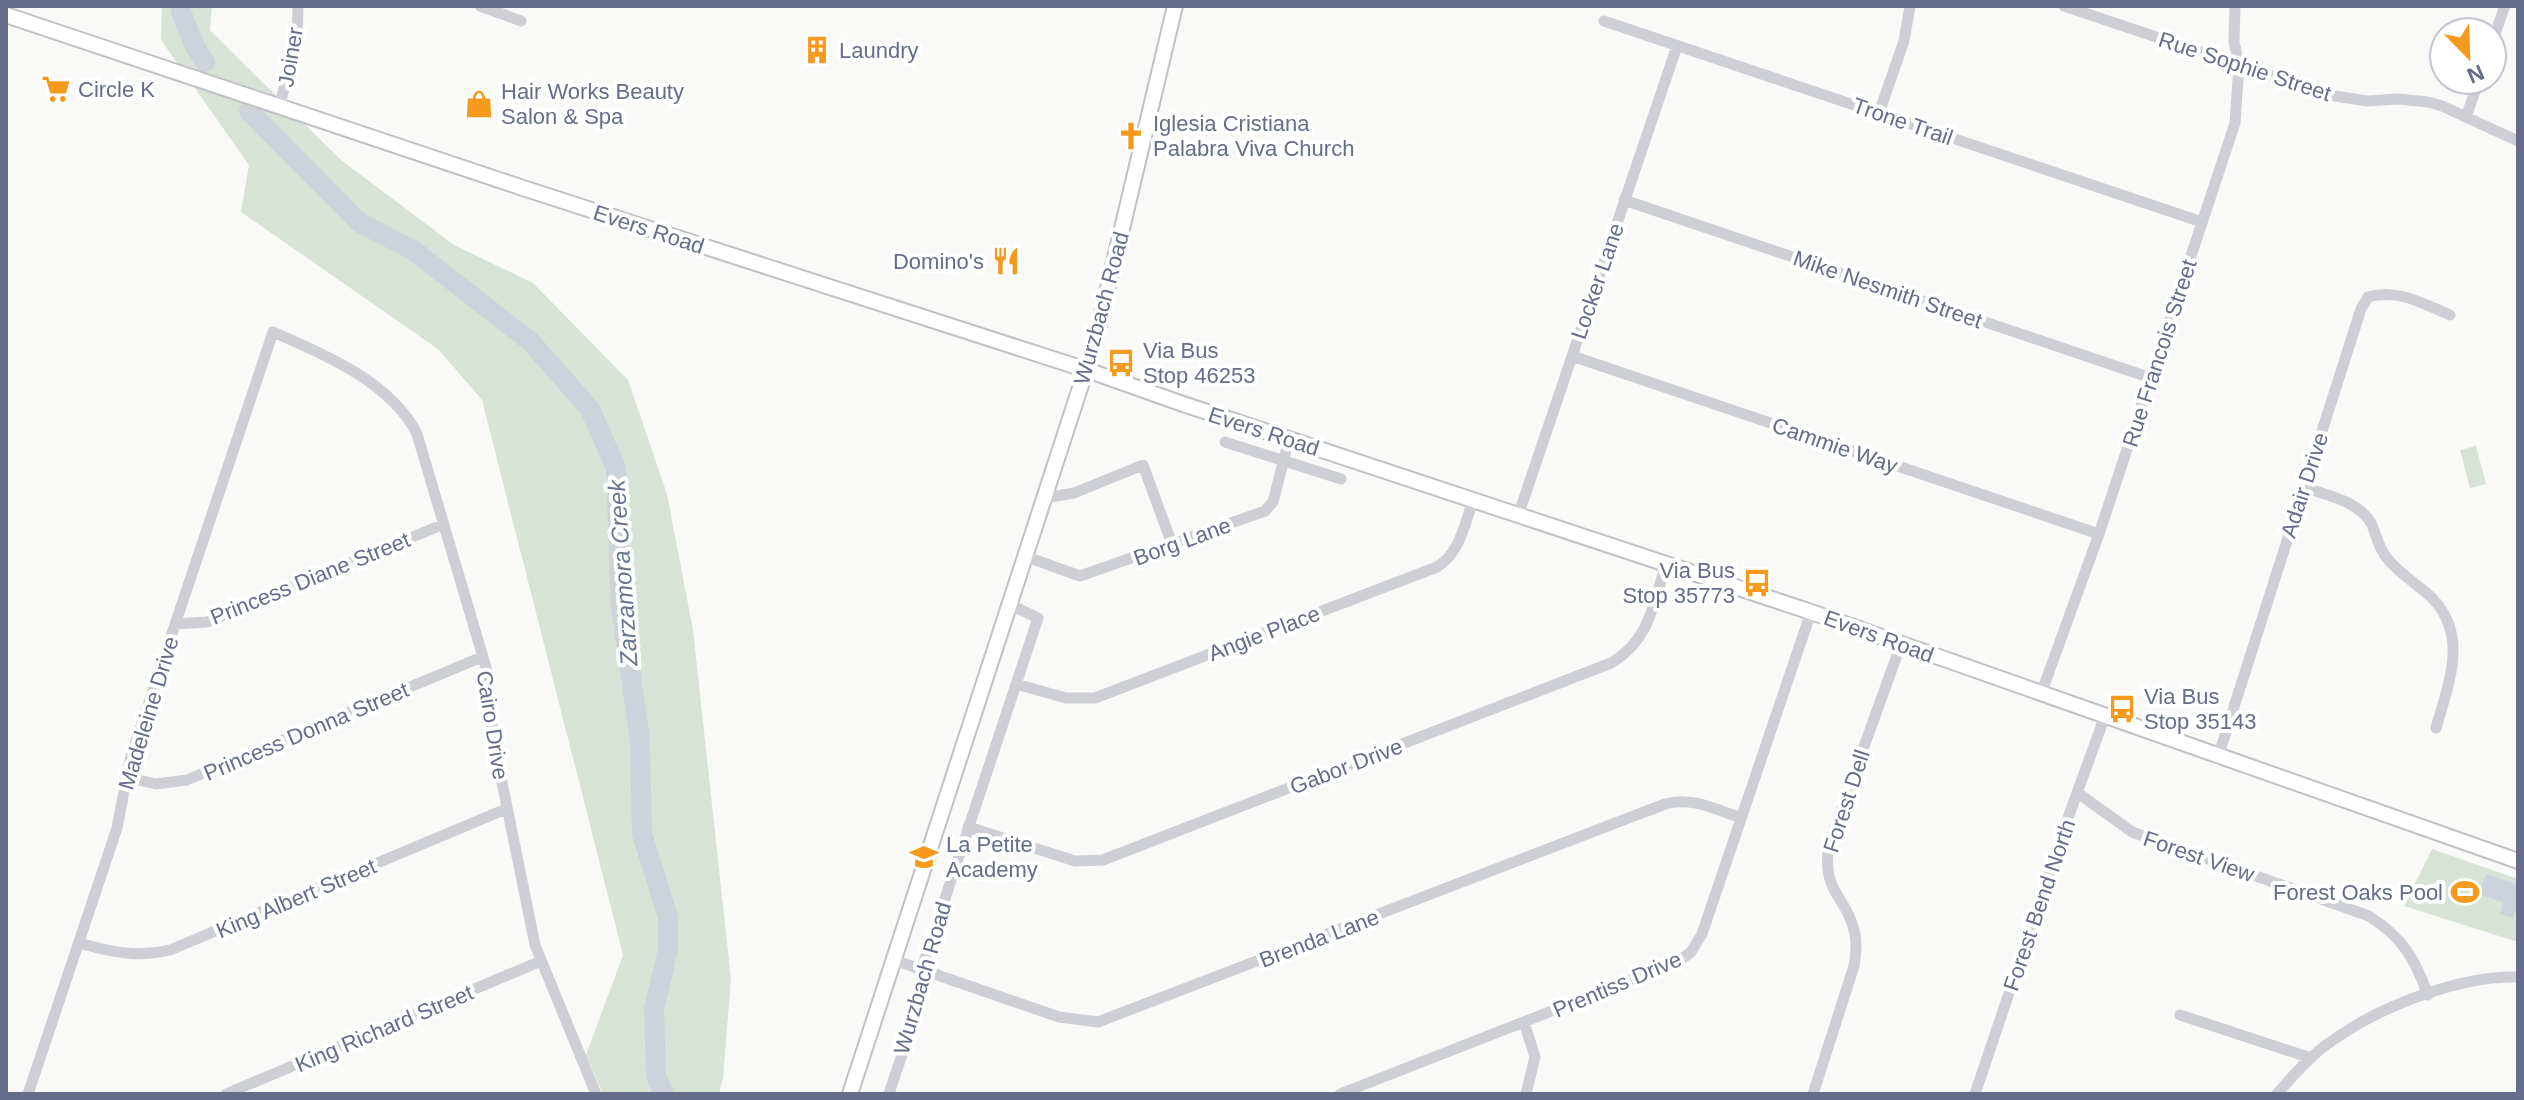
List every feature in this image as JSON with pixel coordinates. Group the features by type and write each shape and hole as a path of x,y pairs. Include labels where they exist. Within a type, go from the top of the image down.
{"main road":[{"name":"Wurzbach Road","path":"850,1094 1087,370 1175,6"},
{"name":"Evers Road","path":"6,15 279,108 1087,370 1811,612 2518,861"}],"street":[{"name":"Joiner","path":"279,108 297,39 298,6"},
{"path":"480,6 521,21"},
{"path":"1879,113 1904,41 1910,6"},
{"name":"Rue Sophie Street","path":"2064,6 2329,95 2367,101 2398,99 2428,102 2518,141"},
{"name":"Rue Francois Street","path":"2041,694 2099,534 2235,123 2239,64 2234,42 2235,6"},
{"name":"Trone Trail","path":"1604,21 2202,222"},
{"name":"Locker Lane","path":"1518,516 1677,46"},
{"path":"2466,117 2473,96"},
{"name":"Mike Nesmith Street","path":"1624,200 2151,378"},
{"name":"Adair Drive","path":"2218,757 2361,309 2368,297 2390,294 2407,297 2450,315"},
{"name":"Cairo Drive","path":"273,332 310,348 383,391 399,406 417,434 491,692 491,728 535,945 596,1094"},
{"name":"Madeleine Drive","path":"28,1094 117,828 125,777 273,332"},
{"name":"Cammie Way","path":"1572,356 2099,534"},
{"name":"Borg Lane","path":"1027,557 1080,576 1265,511 1273,502 1289,439"},
{"path":"1225,442 1341,479"},
{"path":"1045,498 1074,493 1143,465 1172,544"},
{"path":"2303,487 2362,512 2372,525 2376,542 2389,561 2436,602 2455,644 2454,665 2436,728"},
{"name":"Angie Place","path":"1016,684 1066,698 1095,698 1437,567 1447,561 1457,546 1473,501"},
{"name":"Princess Diane Street","path":"175,624 207,622 444,524"},
{"name":"Gabor Drive","path":"968,827 1075,861 1103,860 1611,663 1639,640 1666,564"},
{"name":"Wurzbach Road","path":"889,1094 920,998 924,980 922,969 1038,618 1011,605"},
{"name":"Prentiss Drive","path":"1340,1094 1679,961 1691,952 1702,934 1811,612"},
{"name":"Forest Dell","path":"1813,1094 1857,948 1851,922 1830,883 1826,865 1829,844 1901,644"},
{"name":"Princess Donna Street","path":"125,777 156,784 187,780 482,657"},
{"name":"Forest Bend North","path":"1975,1094 2105,716"},
{"name":"Forest View","path":"2078,793 2132,832 2369,916 2403,944 2415,963 2428,995"},
{"name":"Brenda Lane","path":"894,960 1059,1017 1098,1022 1665,804 1688,801 1741,818"},
{"name":"King Albert Street","path":"79,943 123,954 170,950 506,809"},
{"name":"King Richard Street","path":"226,1094 541,961"},
{"path":"2277,1094 2311,1058 2357,1024 2428,995 2474,981 2518,977"},
{"path":"2180,1015 2311,1058"},
{"path":"1524,1022 1535,1057 1526,1094"}],"shaded area":[{"path":"162,6 212,6 210,30 341,160 454,245 533,283 628,380 667,494 693,630 731,979 719,1094 603,1094 586,1055 623,955 482,400 438,349 241,212 249,165 161,40"},
{"path":"2476,446 2486,484 2470,488 2460,450"},
{"name":"Forest Oaks Pool","path":"2432,849 2518,879 2518,942 2404,906"},
{"path":"2486,874 2518,885 2518,903 2513,918 2500,914 2503,902 2479,894"}],"waterway":[{"name":"Zarzamora Creek","path":"181,6 195,47 205,62"},
{"name":"Zarzamora Creek","path":"249,111 360,223 413,250 531,342 590,409 616,468 621,607 640,740 642,834 668,917 668,950 654,1009 656,1076 664,1094"}],"place":[{"name":"Laundry","path":"817,50"},
{"name":"Circle K","path":"56,89"},
{"name":"Hair Works Beauty Salon & Spa","path":"479,104"},
{"name":"Iglesia Cristiana Palabra Viva Church","path":"1131,136"},
{"name":"Domino's","path":"1006,261"},
{"name":"Via Bus Stop 46253","path":"1121,363"},
{"name":"Via Bus Stop 35773","path":"1757,583"},
{"name":"Via Bus Stop 35143","path":"2122,709"},
{"name":"La Petite Academy","path":"924,857"},
{"name":"Forest Oaks Pool","path":"2465,892"}]}
